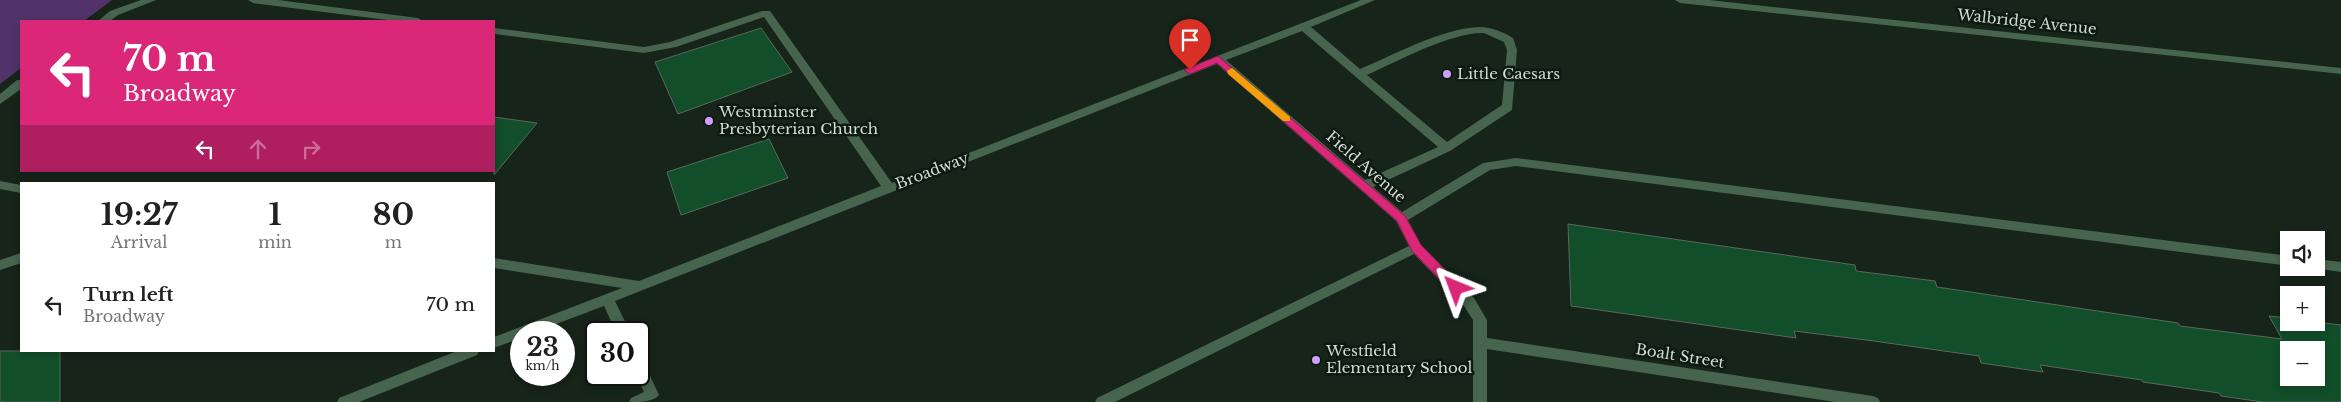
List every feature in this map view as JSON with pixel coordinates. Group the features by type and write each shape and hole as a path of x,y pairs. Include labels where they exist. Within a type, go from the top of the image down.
{"street":[{"path":"104,20 114,13 151,0"},
{"path":"253,0 410,20"},
{"name":"Broadway","path":"495,343 1370,0"},
{"name":"Walbridge Avenue","path":"1680,0 2341,70"},
{"path":"495,31 644,50 672,45 766,13 889,188"},
{"path":"1304,26 1446,148"},
{"path":"1359,74 1461,32 1480,30 1498,34 1509,40 1512,50 1508,107 1446,148 1364,186"},
{"name":"Field Avenue","path":"1218,59 1401,218 1416,248 1469,302 1480,320 1482,343 1480,402"},
{"path":"0,100 20,84"},
{"path":"1401,218 1487,166 1516,162 2280,260"},
{"path":"0,185 20,189"},
{"path":"1102,402 1416,248"},
{"path":"0,265 20,258"},
{"path":"495,263 638,286"},
{"path":"2325,265 2341,267"},
{"path":"607,298 618,321"},
{"name":"Boalt Street","path":"1482,343 1873,402"},
{"path":"344,402 469,352"},
{"path":"636,402 652,395 648,386"}],"shaded area":[{"path":"0,0 112,0 85,20 20,20 20,69 0,84"}],"building":[{"path":"761,28 792,72 678,114 655,62"},
{"path":"495,117 537,123 494,175"},
{"path":"769,139 788,178 681,215 667,172"},
{"path":"1568,224 1855,265 1856,271 1935,281 1937,287 2178,323 2180,326 2282,339 2269,316 2280,317 2280,331 2325,331 2325,323 2341,325 2341,402 2263,402 2221,396 2219,393 2143,382 2142,380 2040,365 2043,372 1981,363 1979,356 1874,341 1794,331 1796,338 1571,306"},
{"path":"0,351 60,352 60,402 0,402"}],"slow traffic":[{"path":"1232,71 1287,119"}],"place":[{"name":"Little Caesars","path":"1447,74"},
{"name":"Westminster Presbyterian Church","path":"709,121"},
{"name":"Westfield Elementary School","path":"1316,360"}],"route":[{"path":"1190,70 1218,59 1401,218 1416,248 1456,288"}]}
